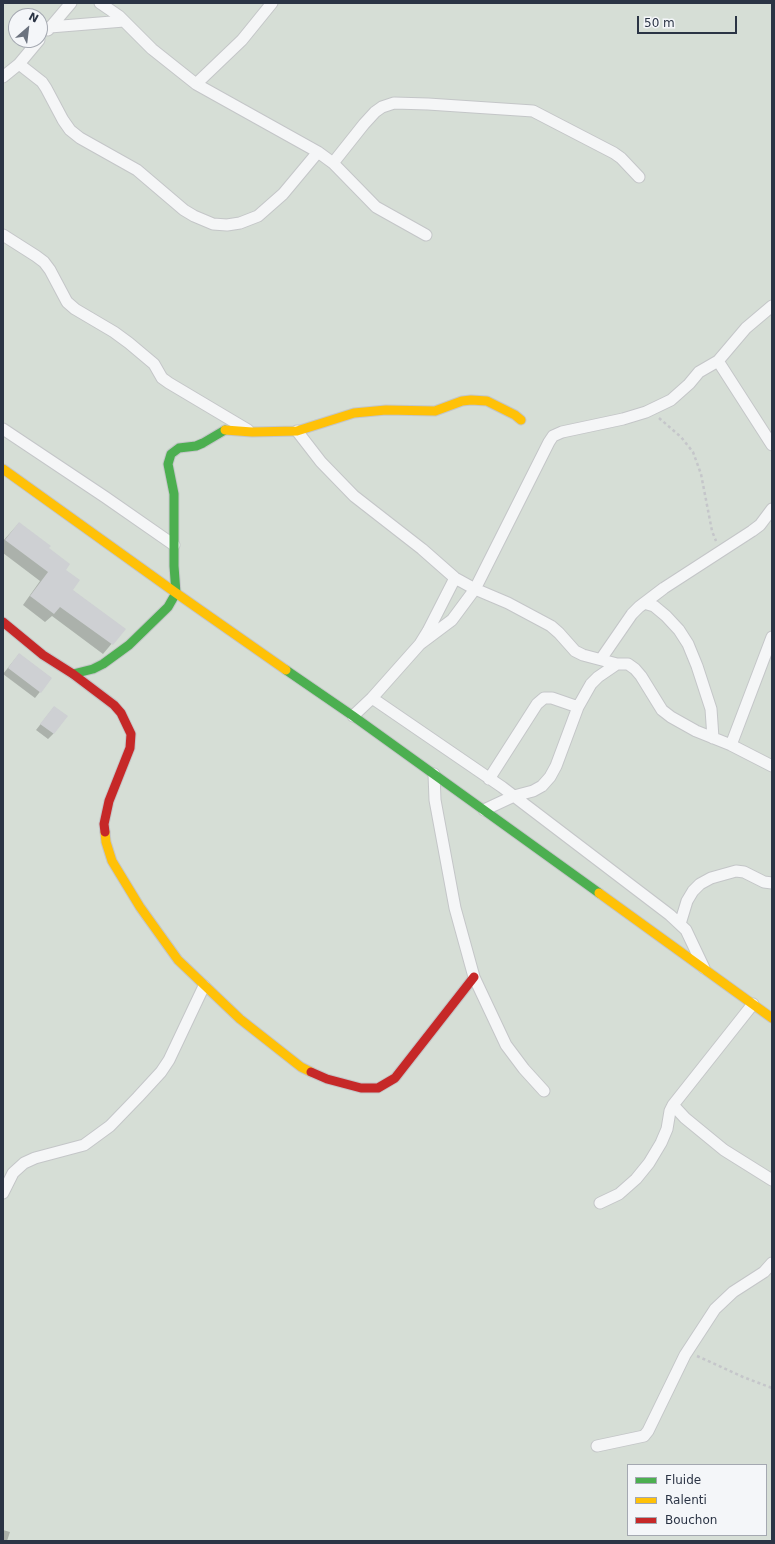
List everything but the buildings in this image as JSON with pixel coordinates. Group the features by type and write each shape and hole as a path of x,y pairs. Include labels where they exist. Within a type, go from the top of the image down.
{"street":[{"path":"48,30 71,3"},
{"path":"100,3 124,21 156,53 196,84 318,152 333,163 376,207 426,235"},
{"path":"196,84 242,40 272,3"},
{"path":"50,27 124,21"},
{"path":"5,72 19,64 33,48"},
{"path":"19,64 42,82 70,130 80,138 137,170 184,210 213,224 233,224 258,216 283,194 318,152"},
{"path":"333,163 375,112 382,107 394,103 414,103 533,111 614,153 621,158 639,177"},
{"path":"3,235 44,262 50,270 67,302 74,309 114,332 129,343 154,364 162,378 169,383 252,432"},
{"path":"353,716 372,698 420,644 452,620 474,589 553,436 562,432 595,426 646,412 671,400 689,384 699,372 718,361 746,328 772,306"},
{"path":"718,361 772,445"},
{"path":"73,674 93,669 103,664 129,645 168,607 176,593 174,494 168,464 171,454 178,448 196,446 225,430 252,432 297,431 354,413 386,410 435,411 462,401 471,400 487,401 515,415 521,420"},
{"path":"3,430 105,497 174,545"},
{"path":"297,431 320,462 354,496 422,549 455,578 474,589 496,597 551,626 575,651 583,655 617,664 628,664 641,676 662,710 671,717 772,766"},
{"path":"3,469 176,593 353,716 772,1018"},
{"path":"601,659 632,614 644,603 670,584 720,553 760,525 772,509"},
{"path":"420,644 455,578"},
{"path":"644,603 654,606 666,616 679,630 688,644 711,709 712,738"},
{"path":"4,626 43,655 73,674 114,705 121,713 131,734 130,748 109,801 104,824 106,842 112,861 157,932 178,960 240,1019 301,1067 327,1079 361,1088 378,1088 395,1078 474,977"},
{"path":"731,745 772,637"},
{"path":"484,810 514,796 533,791 542,786 550,777 578,707 591,684 617,664"},
{"path":"372,698 514,796 680,924 686,930 705,971"},
{"path":"489,778 538,704 544,698 552,698 578,707"},
{"path":"434,774 435,800 455,908 474,977 506,1045 524,1070 544,1091"},
{"path":"680,924 687,901 693,891 700,884 711,878 736,871 744,872 764,882 772,883"},
{"path":"3,1193 13,1172 24,1163 35,1158 84,1145 110,1126 162,1072 204,986"},
{"path":"600,1203 619,1194 636,1179 649,1163 661,1143 667,1129 670,1111 673,1105 753,1004"},
{"path":"673,1105 685,1118 724,1150 772,1180"},
{"path":"597,1446 644,1436 648,1431 688,1351 700,1330 715,1309 734,1292 764,1272 772,1263"}],"path":[{"path":"646,412 660,419 681,437 693,452 701,474 712,531 720,553"},
{"path":"688,1351 708,1362 772,1388"}],"shaded area":[{"path":"3,3 772,3 772,1541 3,1541"}],"traffic: fast":[{"path":"73,674 93,669 103,664 129,645 168,607 176,593 174,566 174,494 168,464 171,454 179,448 196,446 203,443 225,430"},
{"path":"286,670 353,716 599,893"}],"traffic: slow":[{"path":"225,430 252,432 297,431 354,413 386,410 435,411 462,401 471,400 487,401 515,415 521,420"},
{"path":"3,469 286,670"},
{"path":"105,832 106,842 112,861 140,907 178,960 240,1019 301,1067 311,1072"},
{"path":"599,893 772,1018"}],"traffic: jam":[{"path":"3,622 43,655 73,674 114,705 121,713 131,734 130,748 109,801 104,824 105,832"},
{"path":"311,1072 327,1079 361,1088 378,1088 395,1078 474,977"}]}
